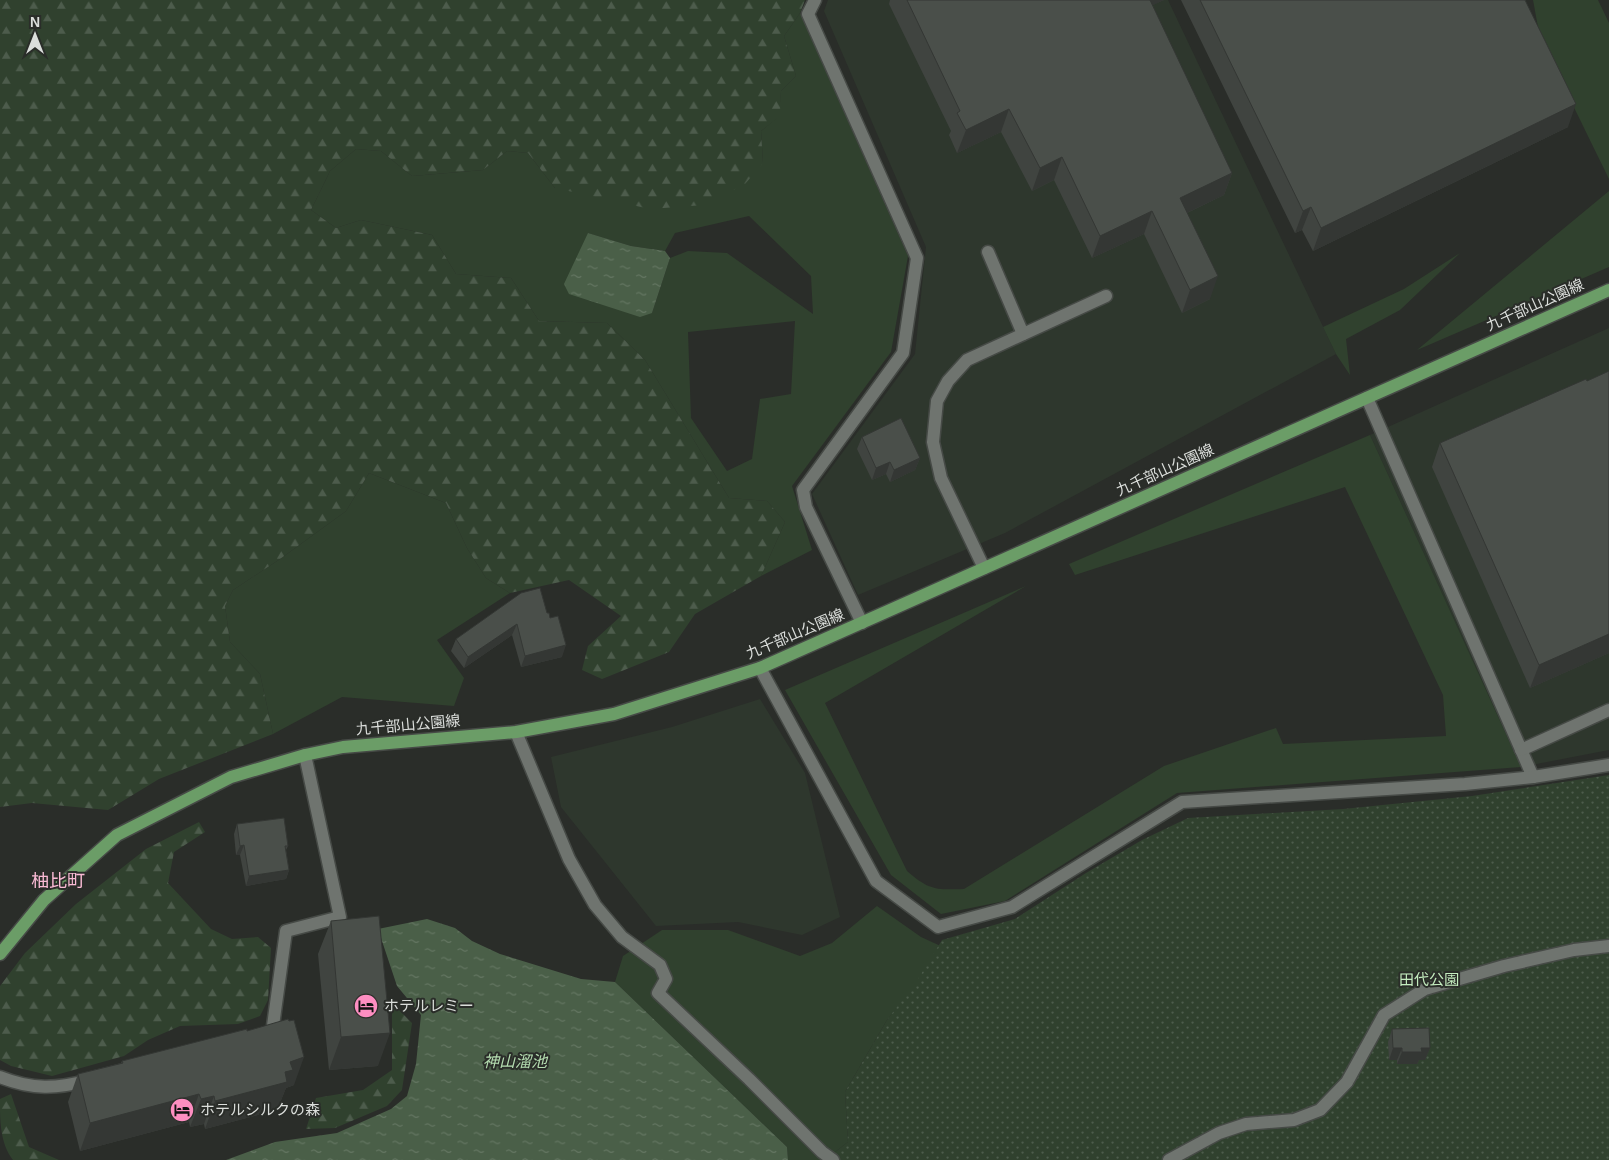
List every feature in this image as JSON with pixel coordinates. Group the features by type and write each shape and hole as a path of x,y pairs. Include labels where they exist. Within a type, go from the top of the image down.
{"main road":[{"name":"九千部山公園線","path":"0,954 44,900 117,835 231,777 305,755 343,747 516,732 614,714 760,668 1609,290"}],"street":[{"path":"815,0 808,14 917,258 903,353 803,490 806,507 862,622"},
{"path":"988,252 1023,334"},
{"path":"984,568 941,478 932,442 937,401 948,382 967,360 1106,296"},
{"path":"1366,398 1533,777"},
{"path":"760,668 876,881 938,927 1012,907 1182,802 1465,784 1533,777 1609,765"},
{"path":"1521,750 1609,710"},
{"path":"516,732 569,859 595,905 622,937 660,965 666,978 658,993 749,1079 822,1152 833,1160"},
{"path":"254,1038 272,1033 286,931 340,917 305,755"},
{"path":"1170,1160 1219,1133 1246,1124 1294,1120 1320,1110 1348,1082 1384,1015 1425,988 1504,966 1574,950 1609,946"},
{"path":"0,1077 18,1084 48,1088 68,1086 105,1077"}],"shaded area":[{"path":"828,0 1168,0 1336,354 1005,533 858,595 812,494 915,354 926,247 824,11"},
{"path":"1609,328 1609,750 1521,767 1370,435"},
{"path":"760,699 805,773 840,917 802,935 738,922 656,926 561,807 551,757 672,727"}],"green space":[{"path":"0,0 805,0 800,13 784,36 796,76 781,91 780,116 761,131 763,163 745,184 704,205 650,209 555,188 528,153 507,151 483,170 412,176 381,151 356,149 330,171 311,210 336,228 361,220 432,235 456,274 511,278 539,321 607,323 645,360 729,498 767,501 785,522 761,576 695,614 669,652 602,679 582,670 588,646 621,616 569,580 510,593 486,578 467,548 446,503 369,473 346,511 280,559 233,590 225,606 230,642 260,674 273,734 159,779 108,810 32,803 0,807"},
{"path":"1533,0 1598,0 1609,23 1609,179 1540,38"},
{"path":"800,13 908,256 891,352 792,486 812,550 761,576 785,522 767,501 729,498 645,360 607,323 539,321 511,278 456,274 432,235 361,220 336,228 311,210 330,171 356,149 381,151 412,176 483,170 507,151 528,153 555,188 763,163 761,131 779,116 781,91 796,76 784,36","holes":["749,216 811,276 813,314 727,253 688,251 670,258 652,313 588,233 631,246 665,251 675,233","795,321 791,394 760,399 752,459 727,471 691,418 688,332"]},
{"path":"1609,191 1609,267 1417,350"},
{"path":"1460,253 1400,310 1346,339 1350,375 1336,354 1323,327 1404,289"},
{"path":"1370,435 1521,767 1177,793 1005,901 941,914 891,875 785,690 1026,586 825,703 907,871 921,882 933,888 964,889 1164,766 1276,728 1283,744 1446,736 1443,695 1345,487 1075,575 1069,564"},
{"path":"369,473 446,503 467,548 486,578 510,593 437,640 464,678 454,706 342,697 273,734 260,674 230,642 225,606 233,590 280,559 346,511"},
{"name":"田代公園","path":"1609,775 1609,1160 825,1160 848,1142 845,1092 887,1020 918,979 942,940 1015,919 1086,873 1142,840 1188,818 1343,809 1472,796"},
{"path":"199,822 205,832 174,852 168,883 211,929 232,939 258,937 271,948 268,1000 260,1016 238,1024 180,1026 148,1040 124,1056 52,1076 11,1066 0,1060 0,986 25,953 76,904 146,849"},
{"path":"877,906 921,937 945,948 887,1020 845,1092 848,1142 825,1160 788,1160 787,1147 615,982 623,956 662,930 728,930 800,956 832,943"},
{"path":"392,1003 412,1023 402,1090 387,1106 335,1128 306,1129 316,1098 363,1090 392,1070"},
{"path":"11,1094 29,1147 59,1160 13,1160 5,1146 0,1115 0,1099"}],"water":[{"path":"588,233 631,246 665,251 670,258 652,313 640,317 569,294 564,284"},
{"name":"神山溜池","path":"427,919 455,928 472,941 500,954 581,979 615,982 787,1147 788,1160 226,1160 275,1142 337,1133 391,1109 407,1096 416,1064 421,1015 397,986 378,929"}],"building":[{"path":"907,0 1150,0 1232,173 1180,198 1218,276 1190,290 1152,211 1100,236 1062,157 1040,168 1009,109 966,130 957,113 960,111"},
{"path":"1200,0 1525,0 1576,104 1321,228 1311,207 1303,211"},
{"path":"1609,371 1609,634 1539,665 1440,443 1586,379 1587,381"},
{"path":"901,418 920,458 894,470 890,462 876,468 862,437"},
{"path":"540,588 550,618 558,616 566,645 525,656 517,624 468,657 456,639 521,593"},
{"path":"284,818 288,846 285,846 289,870 249,876 244,845 240,846 237,824"},
{"path":"379,916 390,1033 341,1037 331,921"},
{"path":"288,1019 289,1021 294,1020 304,1057 290,1062 293,1070 285,1072 287,1082 215,1101 214,1096 201,1099 199,1094 90,1123 78,1074"},
{"path":"1429,1028 1430,1048 1421,1048 1422,1052 1402,1052 1402,1048 1393,1048 1392,1029"}],"place":[{"name":"ホテルレミー","path":"366,1006"},
{"name":"ホテルシルクの森","path":"182,1110"}],"district":[{"name":"柚比町","path":"58,881"}]}
